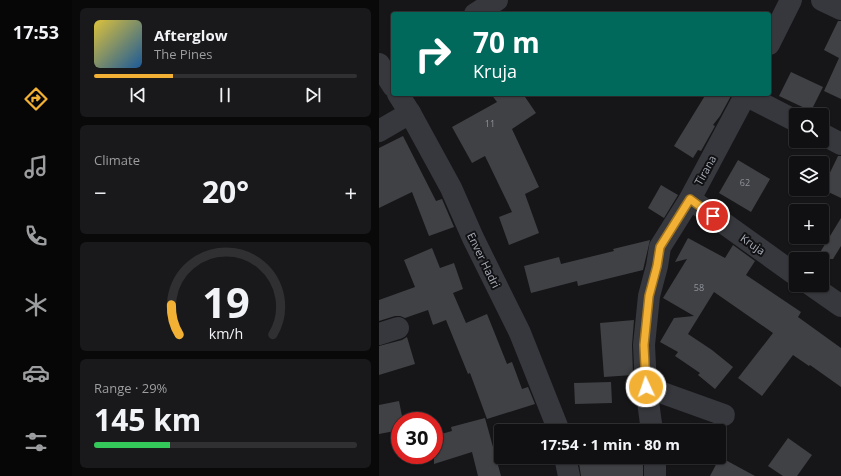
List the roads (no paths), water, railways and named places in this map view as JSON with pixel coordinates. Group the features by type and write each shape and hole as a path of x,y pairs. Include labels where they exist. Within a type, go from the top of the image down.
{"street":[{"path":"478,12 497,0"},
{"path":"771,40 791,0"},
{"path":"822,0 841,9"},
{"name":"Enver Hadri","path":"399,96 451,188 473,238 520,333 556,424"},
{"name":"Tirana","path":"651,424 646,387 644,345 649,296 657,266 660,247 690,199 745,96"},
{"path":"748,96 789,117"},
{"path":"379,131 410,113"},
{"path":"829,138 841,144"},
{"name":"Kruja","path":"690,199 789,269"},
{"path":"821,292 841,306"},
{"path":"646,387 724,415"},
{"path":"566,464 569,476"},
{"path":"655,464 655,476"}]}
